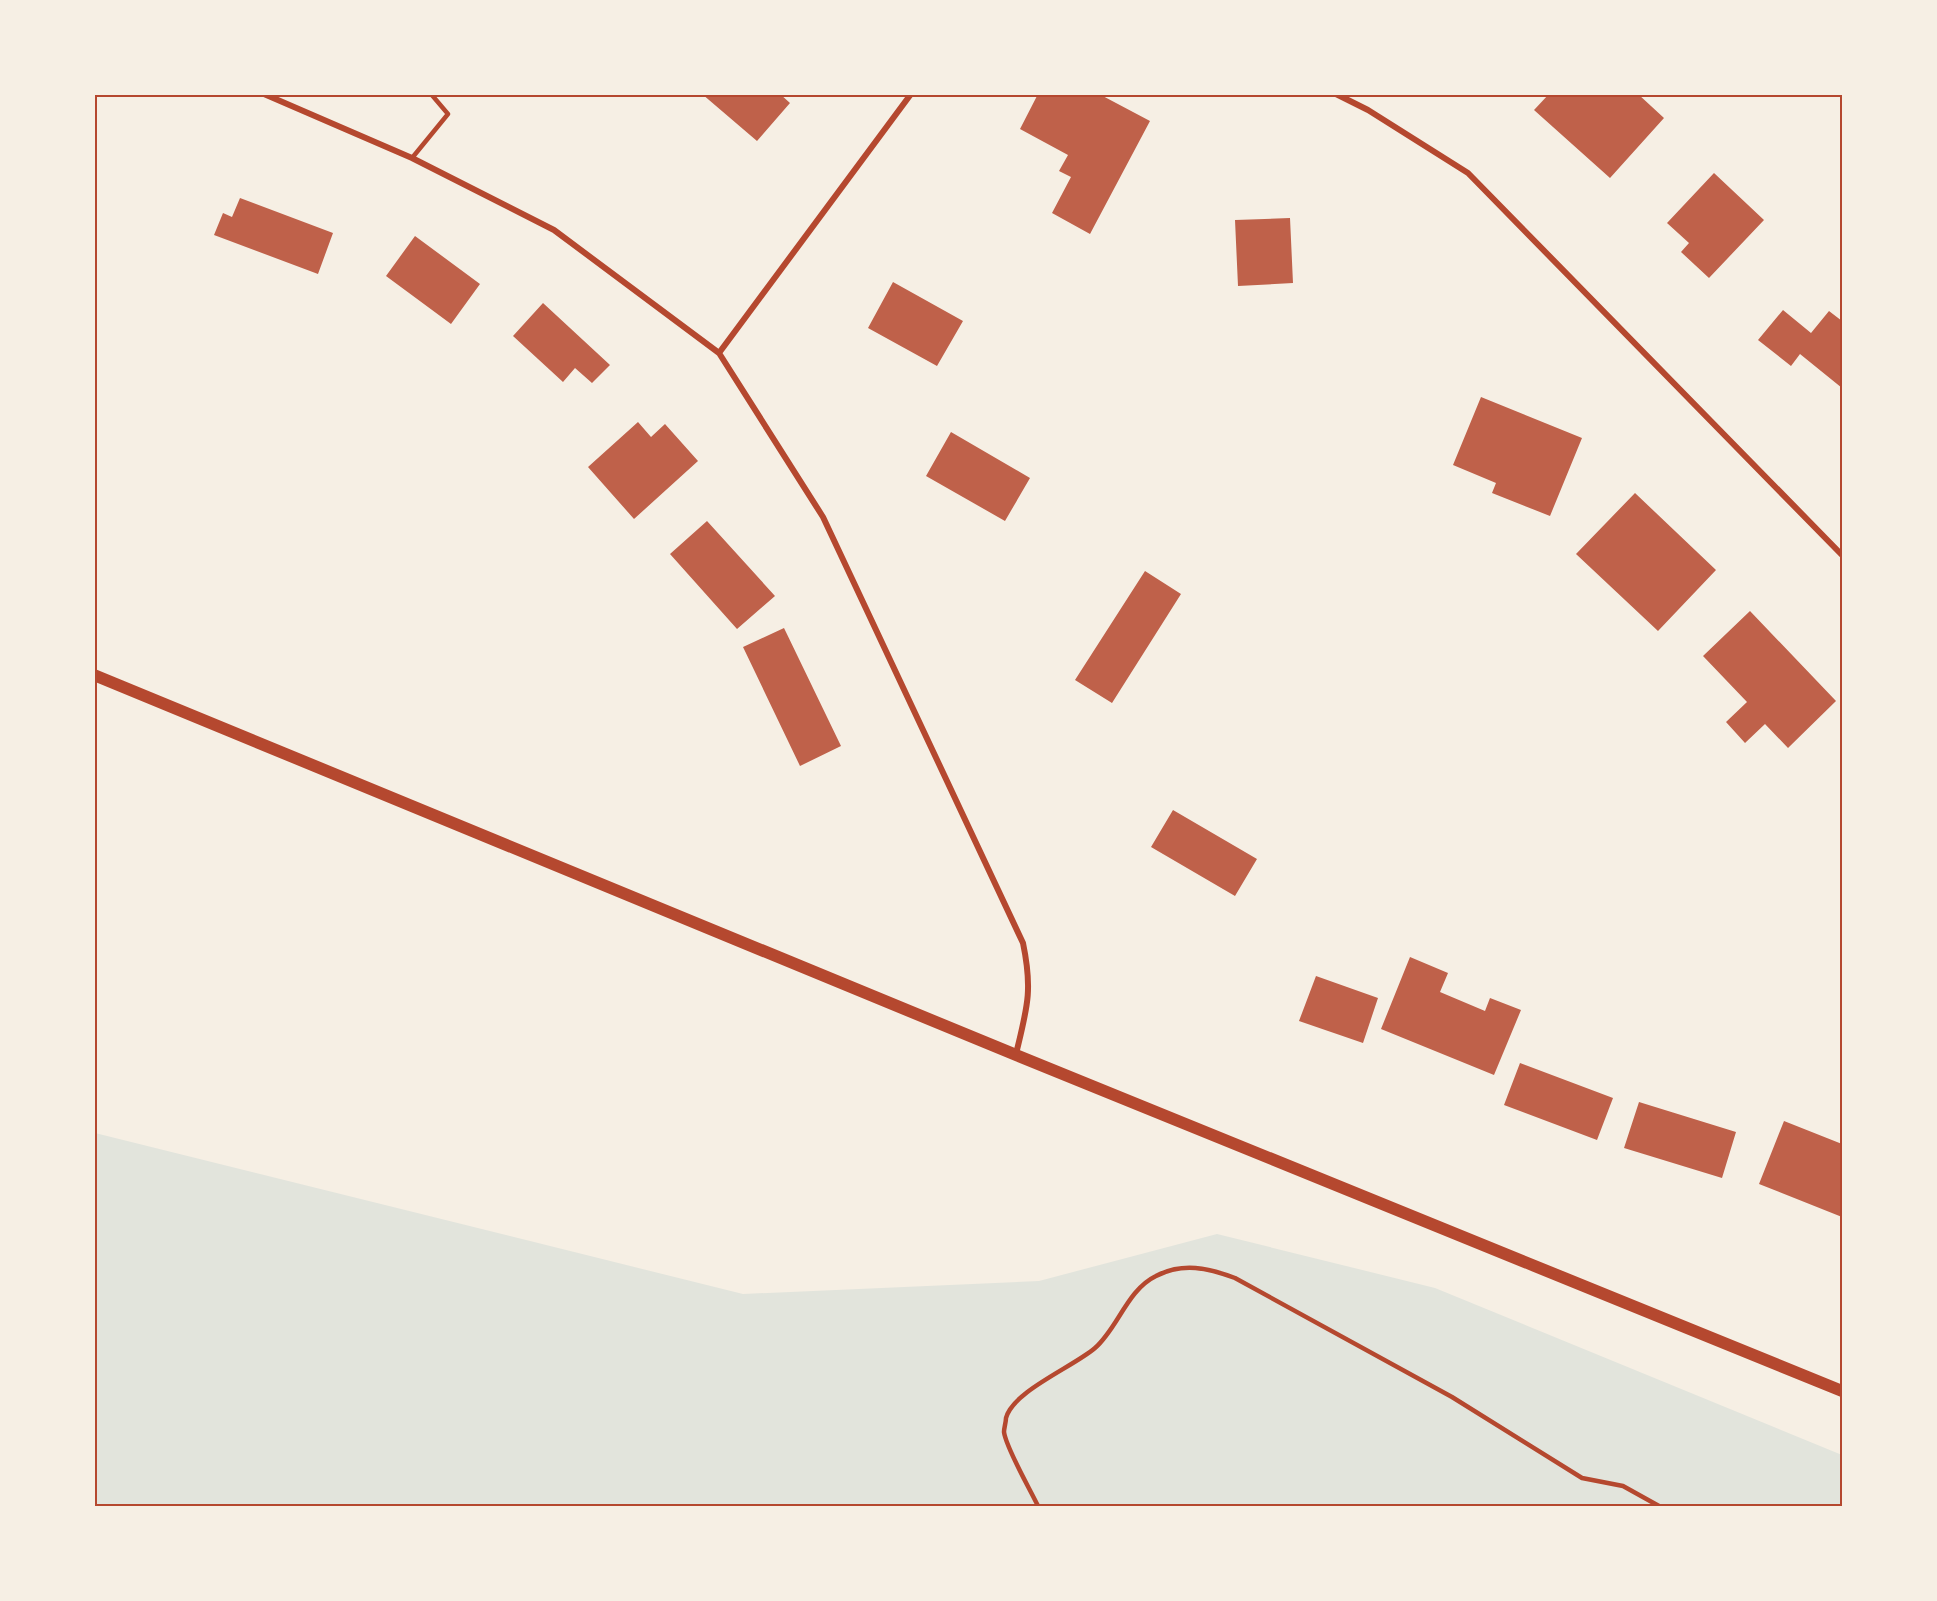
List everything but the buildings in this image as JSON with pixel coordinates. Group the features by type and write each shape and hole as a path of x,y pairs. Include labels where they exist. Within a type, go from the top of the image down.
{"main road":[{"path":"94,675 1016,1055 1842,1391"}],"street":[{"path":"264,94 412,158 554,230 720,353 823,518 1023,943 1030,975 1030,996 1016,1055"},
{"path":"720,353 911,94"},
{"path":"1336,94 1368,110 1468,173 1842,555"}],"lane":[{"path":"412,158 448,114 431,94"},
{"path":"1038,1506 1004,1432 1007,1415 1019,1399 1094,1348 1112,1331 1140,1287 1155,1276 1180,1268 1206,1268 1235,1278 1443,1391 1582,1478 1623,1486 1659,1506"}],"shaded area":[{"path":"95,1133 743,1294 1039,1281 1217,1234 1435,1288 1842,1455 1842,1506 95,1506"}]}
